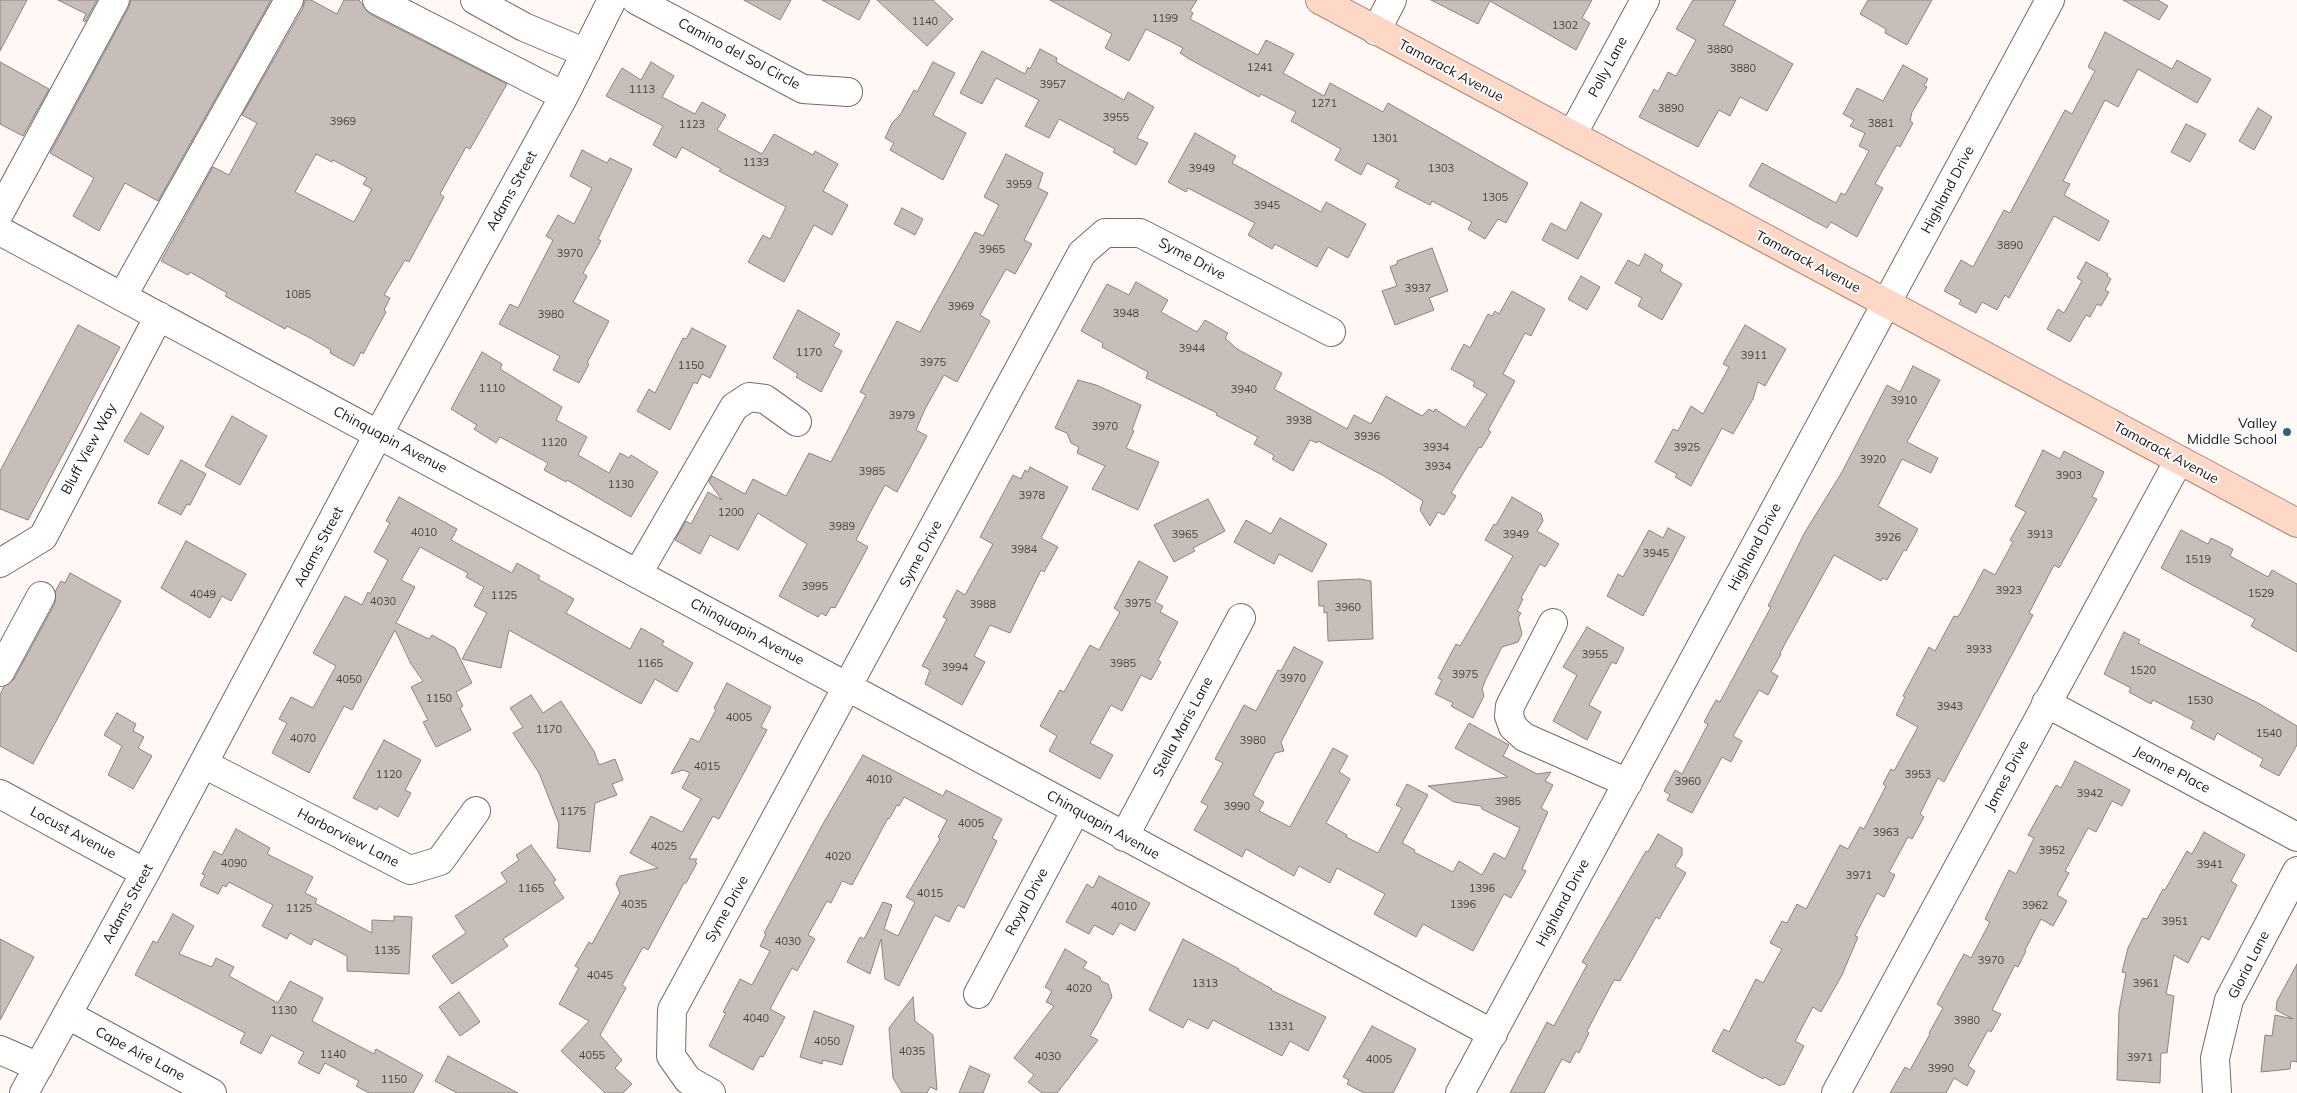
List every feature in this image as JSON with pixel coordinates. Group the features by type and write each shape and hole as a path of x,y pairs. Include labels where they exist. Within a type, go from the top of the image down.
{"main road":[{"name":"Tamarack Avenue","path":"1320,0 2297,523"}],"street":[{"path":"0,212 115,0"},
{"path":"122,297 289,0"},
{"path":"377,0 564,96"},
{"path":"475,0 524,27 586,53"},
{"name":"Adams Street","path":"24,1093 204,764 379,433 564,96 612,0"},
{"name":"Camino del Sol Circle","path":"636,0 804,89 848,92"},
{"path":"1376,31 1392,0"},
{"name":"Polly Lane","path":"1572,135 1645,0"},
{"name":"Highland Drive","path":"1460,1093 2050,0"},
{"name":"Chinquapin Avenue","path":"0,231 379,433 1124,837 1493,1034"},
{"name":"Syme Drive","path":"712,1093 688,1080 671,1056 672,1010 849,687 1082,253 1105,233 1140,232 1330,332"},
{"name":"Bluff View Way","path":"0,563 43,537 159,316"},
{"path":"638,573 734,407 749,397 766,399 797,422"},
{"name":"James Drive","path":"1836,1093 2179,460"},
{"path":"0,672 7,642 41,596"},
{"name":"Stella Maris Lane","path":"1124,837 1242,618"},
{"path":"1553,623 1510,706 1509,716 1514,727 1524,738 1628,783"},
{"name":"Jeanne Place","path":"2046,703 2297,837"},
{"name":"Harborview Lane","path":"204,764 410,870 440,861 476,811"},
{"name":"Locust Avenue","path":"0,794 145,873"},
{"name":"Royal Drive","path":"978,994 1076,810"},
{"name":"Gloria Lane","path":"2217,1093 2215,1058 2229,1000 2297,871"},
{"name":"Cape Aire Lane","path":"68,1015 198,1090"},
{"path":"0,1050 39,1067"}],"building":[{"path":"0,0 27,0 0,51"},
{"path":"58,0 97,0 85,22 83,20 86,14"},
{"path":"131,0 271,0 158,201 125,183 99,231 73,216 94,178 50,153 129,7"},
{"path":"305,0 311,0 337,14 344,0 359,0 370,14 507,84 470,149 466,147 440,194 444,197 409,262 405,260 384,295 390,298 384,310 386,312 363,354 361,352 354,366 330,353 331,350 312,339 287,326 285,329 225,296 227,293 190,272 188,275 161,261 213,167 229,175 257,123 242,115 303,8","holes":["316,154 332,162 333,160 367,178 363,184 372,189 354,222 295,192"]},
{"path":"744,0 791,0 780,20"},
{"path":"822,0 870,0 859,20"},
{"path":"877,0 933,0 953,19 927,46"},
{"path":"1050,0 1197,0 1190,11 1193,13 1190,19 1258,55 1266,40 1294,54 1283,73 1324,96 1330,83 1383,112 1388,103 1528,183 1506,223 1498,219 1485,239 1468,229 1472,222 1432,201 1430,205 1395,187 1399,180 1367,163 1361,175 1335,160 1341,149 1291,121 1296,112 1261,94 1259,97 1191,60 1180,53 1183,48 1146,29 1129,61 1105,48 1112,34"},
{"path":"1431,0 1592,0 1582,18 1590,23 1576,50 1490,1 1478,24"},
{"path":"1693,0 1736,0 1723,25 1793,64 1767,111 1740,97 1730,116 1719,110 1698,147 1639,117 1654,89 1658,92 1668,72 1676,76 1696,40 1676,29"},
{"path":"1868,0 1932,0 1907,45 1885,33 1886,29 1860,14"},
{"path":"2123,0 2158,0 2168,6 2159,20"},
{"path":"2105,32 2172,69 2177,60 2211,79 2197,103 2138,69 2118,107 2105,100 2063,181 2070,184 2064,195 2109,221 2099,241 2054,216 2009,298 2005,295 1997,310 1982,302 1976,313 1959,304 1961,300 1944,291 1961,260 1973,267 2004,210 2010,213 2065,110 2072,114 2095,71 2088,67"},
{"path":"1040,49 1057,58 1056,62 1124,100 1128,92 1154,107 1137,138 1148,143 1136,165 1113,152 1115,149 1059,119 1049,138 1025,126 1039,100 996,78 982,104 960,93 982,51 1025,74 1028,67 1030,69"},
{"path":"0,62 49,89 23,136 0,124"},
{"path":"651,62 674,76 662,97 695,114 702,102 726,115 717,130 762,154 774,134 813,155 815,151 838,164 823,191 848,205 832,235 814,225 784,282 748,262 763,235 770,239 786,207 719,171 721,169 682,147 676,158 653,145 663,126 606,96 622,68 641,80"},
{"path":"933,62 955,73 933,115 966,133 943,180 890,150 894,143 885,138 892,123 900,115 914,90 917,92"},
{"path":"1903,65 1928,79 1924,86 1927,87 1912,112 1910,121 1913,123 1900,147 1897,145 1875,184 1883,188 1857,237 1831,222 1827,228 1749,186 1762,163 1836,203 1841,193 1845,195 1869,151 1859,146 1865,133 1850,126 1854,120 1843,114 1857,88 1883,101"},
{"path":"2258,108 2272,117 2254,150 2239,141"},
{"path":"2186,124 2206,134 2190,162 2171,152"},
{"path":"1195,133 1236,156 1232,163 1321,212 1326,202 1366,224 1348,258 1328,247 1317,267 1275,244 1272,249 1248,235 1255,223 1188,188 1186,192 1168,182"},
{"path":"582,150 607,163 610,158 632,169 598,239 601,241 583,273 587,276 573,302 609,321 587,363 589,364 579,383 553,370 560,356 499,324 510,304 518,308 553,240 546,236 558,215 574,224 592,188 570,176"},
{"path":"1006,154 1043,173 1038,188 1048,193 1024,240 1032,244 1015,274 1006,269 980,315 990,321 957,382 944,375 925,409 916,430 927,436 897,492 885,485 873,507 856,540 868,547 835,608 831,607 826,616 821,613 818,617 779,596 807,544 758,513 738,550 710,535 700,554 675,540 686,521 691,524 708,492 722,500 709,482 712,476 745,494 753,479 786,496 809,453 831,462 866,395 860,392 897,321 920,332 975,232 983,236 999,205 984,197"},
{"path":"1581,202 1602,214 1578,259 1542,240 1551,223 1566,231"},
{"path":"902,208 923,219 915,235 894,224"},
{"path":"1432,248 1448,291 1429,298 1434,310 1395,325 1382,291 1397,286 1390,267 1397,264 1397,261"},
{"path":"1645,254 1663,265 1660,271 1682,284 1662,320 1638,306 1642,298 1615,283 1628,260 1639,266"},
{"path":"2086,262 2108,274 2107,276 2111,279 2105,290 2109,292 2101,306 2097,304 2090,317 2086,315 2070,342 2047,329 2058,309 2064,313 2082,281 2077,278"},
{"path":"1581,276 1600,287 1587,310 1568,299"},
{"path":"1136,282 1168,300 1161,312 1197,332 1205,320 1228,333 1225,338 1237,349 1282,373 1274,389 1347,429 1354,415 1371,424 1386,396 1422,416 1429,409 1434,412 1435,409 1465,428 1487,394 1473,386 1475,382 1451,369 1464,344 1470,348 1488,314 1492,316 1495,311 1499,314 1512,291 1545,309 1531,336 1525,333 1503,374 1515,381 1488,430 1491,432 1481,448 1479,447 1451,493 1456,496 1444,515 1438,512 1430,526 1420,510 1423,501 1384,476 1318,441 1317,443 1310,440 1293,471 1272,459 1274,456 1272,454 1254,444 1258,437 1216,415 1217,413 1146,378 1148,372 1102,347 1103,343 1081,331 1107,284 1129,295"},
{"path":"798,310 840,334 833,346 842,351 821,392 796,377 798,374 773,358"},
{"path":"78,325 120,347 28,520 0,509 0,471"},
{"path":"1745,325 1786,349 1765,386 1758,382 1753,399 1733,434 1722,428 1691,486 1675,477 1677,474 1655,462 1673,429 1678,431 1691,406 1703,414 1729,367 1723,364"},
{"path":"692,328 726,346 710,378 702,374 697,384 694,382 670,430 637,411 649,389 655,393 683,338 686,339"},
{"path":"482,352 502,364 500,369 562,407 556,420 587,437 578,455 609,473 620,453 629,458 631,455 658,472 631,517 567,480 566,482 544,470 548,463 500,437 496,443 474,429 477,425 451,409"},
{"path":"1913,366 1940,380 1907,442 1938,458 1931,473 1902,459 1878,506 1918,529 1906,551 1904,550 1887,580 1883,578 1881,581 1834,555 1771,672 1778,676 1768,695 1759,690 1733,736 1742,741 1731,762 1722,757 1692,813 1667,800 1670,795 1664,791 1675,770 1682,774 1708,724 1704,722 1716,700 1720,702 1771,607 1768,606 1805,532 1842,472 1887,385 1900,392"},
{"path":"1078,380 1096,385 1141,405 1132,430 1134,431 1126,448 1159,462 1138,510 1092,489 1105,466 1077,453 1079,447 1071,443 1067,433 1055,428"},
{"path":"141,413 164,427 148,455 124,441"},
{"path":"232,416 267,436 240,485 205,466"},
{"path":"2043,450 2060,459 2064,451 2104,472 2092,497 2097,499 2059,568 2054,565 2029,613 2033,615 1944,782 1938,778 1920,814 1924,817 1912,839 1908,837 1889,872 1895,875 1884,897 1877,893 1855,936 1858,937 1842,975 1821,1012 1813,1007 1795,1041 1804,1046 1784,1085 1780,1086 1764,1077 1763,1079 1712,1051 1724,1029 1729,1032 1756,979 1763,983 1782,949 1770,943 1782,921 1787,923 1797,904 1806,909 1840,845 1848,849 1860,827 1864,829 1886,786 1883,784 1891,769 1894,771 1918,727 1896,715 1905,697 1903,696 1929,647 1935,651 1954,616 1957,617 1960,614 1984,569 1995,575 2013,542 2010,540 2026,512 2015,506"},
{"path":"181,460 206,474 190,505 187,504 181,515 158,503"},
{"path":"1030,467 1068,487 1041,538 1058,547 1044,572 1041,570 1010,633 990,625 974,656 985,662 962,705 925,684 930,670 922,666 947,619 943,617 957,590 965,595 993,544 980,537 1013,475 1021,479 1025,470 1028,472"},
{"path":"399,497 457,529 451,540 512,573 517,563 540,576 538,579 574,599 566,613 630,649 641,628 664,641 662,645 693,663 677,692 655,679 641,704 509,630 501,668 462,659 487,613 474,606 484,587 466,577 468,573 420,547 401,580 415,587 396,623 429,639 432,635 455,648 472,683 456,692 463,706 460,708 471,730 436,747 423,722 428,720 411,687 423,681 411,664 395,630 352,710 344,706 309,773 272,753 287,723 279,719 291,697 313,708 336,666 313,653 345,596 362,605 368,592 370,594 388,560 374,552 390,523 386,521"},
{"path":"1512,497 1541,514 1543,521 1537,531 1559,544 1545,567 1540,564 1521,598 1523,599 1517,611 1521,613 1518,618 1522,634 1518,642 1502,647 1485,681 1482,689 1484,696 1473,718 1451,706 1453,703 1435,694 1442,680 1438,678 1456,644 1460,646 1513,556 1485,540"},
{"path":"1208,499 1225,531 1193,548 1195,551 1174,562 1154,525"},
{"path":"1280,518 1327,544 1312,572 1279,554 1274,564 1234,542 1246,520 1271,534"},
{"path":"1668,528 1685,537 1643,616 1607,596 1618,574 1623,577 1649,530 1663,538"},
{"path":"2181,530 2208,544 2211,538 2233,549 2230,556 2268,577 2272,570 2297,584 2297,652 2251,626 2255,619 2161,568"},
{"path":"186,541 246,574 231,601 222,596 210,618 161,588"},
{"path":"1139,561 1168,577 1155,602 1163,606 1160,612 1178,622 1158,660 1161,662 1151,680 1141,675 1122,711 1111,705 1090,743 1113,755 1100,779 1049,751 1057,736 1040,726 1060,690 1064,692 1090,645 1099,650 1120,612 1114,608"},
{"path":"70,573 121,601 33,764 0,746 0,695 4,686 14,679 55,603 55,592 61,581 65,583"},
{"path":"1360,579 1371,581 1373,639 1328,641 1327,612 1324,613 1324,606 1319,606 1318,581"},
{"path":"1587,627 1624,648 1616,664 1612,662 1589,705 1601,712 1587,740 1553,721 1577,675 1563,667"},
{"path":"2124,632 2140,640 2138,643 2258,703 2297,726 2297,745 2279,776 2260,766 2263,759 2217,733 2214,740 2191,728 2194,721 2153,700 2151,704 2129,692 2131,688 2104,674"},
{"path":"1294,647 1323,662 1281,742 1284,751 1275,753 1253,795 1264,802 1259,811 1290,827 1333,748 1348,756 1339,772 1350,779 1326,823 1347,835 1346,837 1378,853 1402,808 1396,805 1407,784 1428,795 1402,843 1415,850 1414,852 1453,872 1459,861 1482,875 1494,853 1505,859 1520,828 1482,809 1481,806 1454,802 1428,786 1508,777 1455,748 1469,723 1509,745 1503,756 1537,774 1551,772 1545,781 1553,785 1541,808 1548,812 1522,869 1526,871 1511,898 1504,894 1473,951 1423,924 1416,937 1374,914 1385,894 1337,868 1330,883 1299,866 1294,876 1246,849 1242,857 1194,830 1208,806 1201,802 1223,763 1215,759 1244,705 1256,711 1278,670 1281,671"},
{"path":"727,683 771,707 761,727 767,730 719,819 713,816 689,859 697,859 695,862 697,863 686,883 684,883 648,950 643,947 622,985 626,988 600,1035 622,1060 615,1068 632,1084 623,1093 605,1093 561,1051 589,1021 559,1004 579,968 575,966 589,942 592,944 620,893 616,884 620,876 658,868 630,853 651,816 682,832 701,799 682,788 690,773 683,770 671,774 691,738 699,742 716,710 714,708"},
{"path":"531,695 543,713 561,701 594,751 599,765 615,759 623,780 612,784 617,795 595,803 590,852 557,848 559,824 539,773 513,733 523,727 510,708"},
{"path":"117,713 136,724 133,731 144,737 138,748 152,756 133,789 108,775 122,746 104,735"},
{"path":"384,740 421,760 405,790 411,793 398,817 379,806 377,810 353,798"},
{"path":"863,755 943,796 946,790 1002,819 992,838 997,841 964,908 958,905 949,922 935,915 899,986 885,979 881,939 870,974 847,962 860,937 864,939 883,902 892,905 884,929 898,936 915,902 906,897 940,839 938,837 947,820 904,797 888,818 852,885 842,881 831,903 827,901 808,935 815,939 797,971 792,968 770,1009 785,1017 763,1057 760,1056 753,1070 709,1046 726,1013 723,1012 740,979 752,985 770,951 760,946 766,934 764,933 824,822"},
{"path":"2075,761 2130,790 2122,806 2112,801 2096,832 2088,828 2065,871 2069,873 2057,895 2067,901 2053,926 2041,919 2018,967 2015,965 1992,1010 2001,1014 1991,1032 1988,1030 1968,1066 1975,1071 1967,1086 1954,1078 1946,1093 1890,1093 1905,1067 1910,1070 1943,1008 1937,1004 1964,954 1971,958 1990,922 1985,919 2009,870 2016,874 2034,838 2028,835 2056,785 2061,788"},
{"path":"236,829 270,848 267,854 313,877 305,893 317,899 315,903 372,933 372,920 394,921 394,916 412,917 409,974 347,971 347,956 314,939 311,945 290,933 287,939 262,926 273,905 229,882 226,887 223,885 218,894 200,885 205,875 202,874 214,851 222,855"},
{"path":"2204,832 2245,855 2231,881 2237,885 2209,940 2202,936 2188,963 2174,955 2166,994 2174,996 2167,1053 2161,1053 2160,1083 2117,1080 2119,1011 2126,973 2122,972 2128,948 2143,918 2147,919 2187,851 2192,854"},
{"path":"1658,834 1682,848 1682,855 1675,866 1686,873 1659,919 1656,917 1620,981 1614,980 1587,1031 1589,1033 1579,1053 1576,1051 1570,1063 1562,1059 1544,1093 1510,1093 1547,1022 1554,1026 1587,965 1582,962 1646,851 1648,852"},
{"path":"531,845 556,880 553,882 564,898 503,939 508,946 452,984 432,956 466,933 455,916 507,882 501,873 519,860 516,855"},
{"path":"1099,876 1150,903 1135,931 1120,923 1113,935 1094,925 1089,934 1066,922 1087,884 1093,888"},
{"path":"173,914 194,926 179,954 212,967 216,958 234,967 229,976 278,1003 290,981 323,998 312,1021 374,1054 376,1049 423,1075 413,1093 369,1093 356,1086 359,1081 325,1063 319,1074 298,1063 304,1052 271,1035 261,1054 240,1043 245,1033 135,975 153,941 157,943"},
{"path":"0,939 34,957 0,1020"},
{"path":"1183,939 1239,969 1271,990 1326,1017 1308,1051 1290,1041 1282,1056 1213,1020 1208,1029 1188,1019 1183,1028 1149,1010"},
{"path":"1065,949 1087,962 1083,968 1100,977 1101,981 1108,984 1112,997 1090,1036 1098,1040 1057,1093 1042,1093 1028,1082 1034,1075 1014,1058 1054,1006 1046,1002 1052,991 1045,987"},
{"path":"2297,964 2297,1062 2291,1061 2290,1069 2261,1072 2265,1035 2272,1036 2275,1015 2293,1019 2276,1010 2277,1001"},
{"path":"459,992 480,1022 460,1036 439,1007"},
{"path":"913,997 915,1021 933,1035 937,1090 930,1087 927,1093 902,1093 893,1078 889,1028"},
{"path":"814,1011 854,1026 842,1065 823,1060 822,1064 800,1057"},
{"path":"1372,1026 1416,1049 1393,1093 1364,1093 1347,1084 1349,1080 1343,1077"},
{"path":"448,1056 518,1093 457,1093 435,1081"},
{"path":"970,1066 990,1075 983,1093 959,1093"}],"place":[{"name":"Valley Middle School","path":"2287,432"}]}
